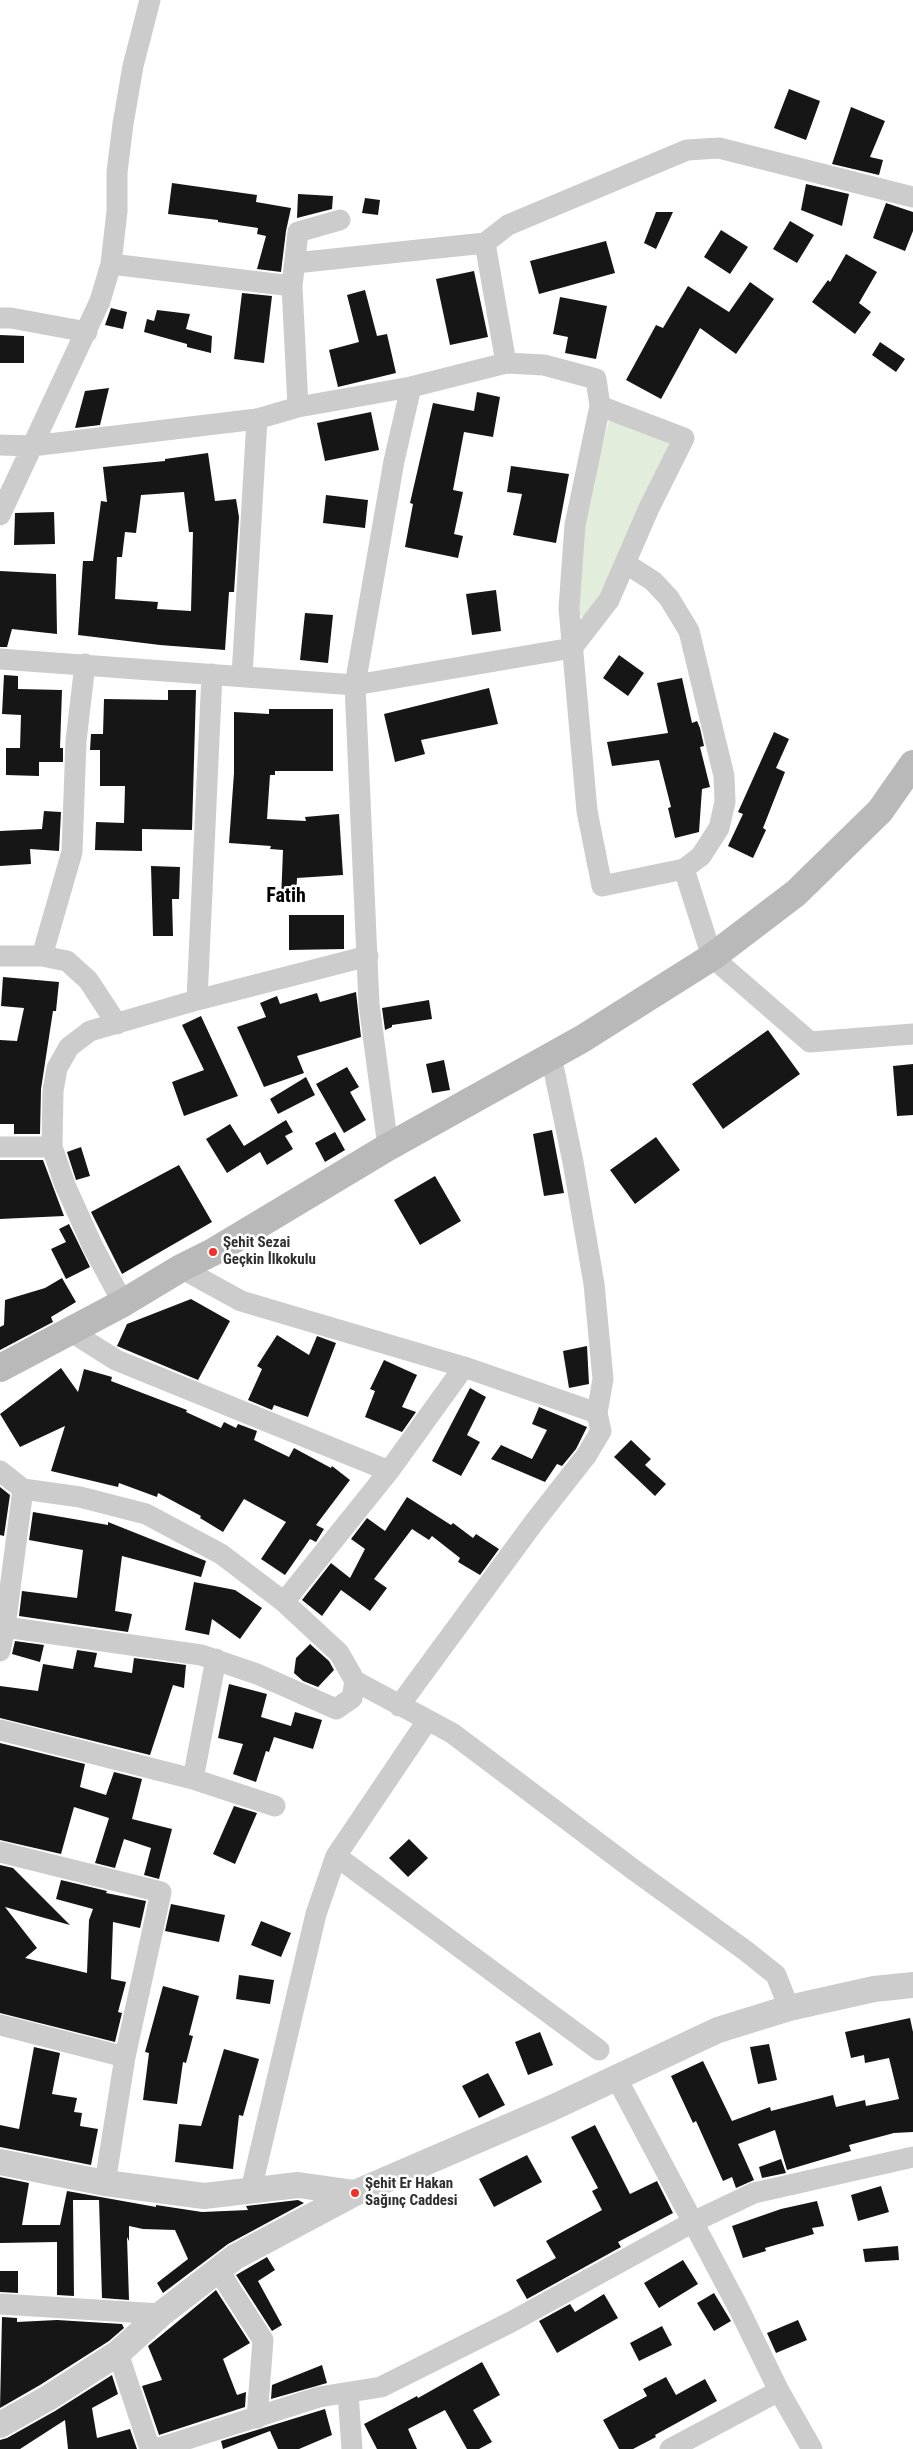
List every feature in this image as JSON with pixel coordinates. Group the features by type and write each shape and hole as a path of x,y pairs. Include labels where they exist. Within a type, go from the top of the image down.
{"main road":[{"path":"0,1368 123,1303 181,1268 214,1252 388,1147 551,1056 712,957 796,894 880,812 913,764"}],"street":[{"path":"0,516 100,301 110,264 117,211 117,172 123,124 133,66 150,0"},
{"path":"295,263 485,243 508,225 688,150 719,148 913,197"},
{"path":"298,408 292,286 298,232 340,220"},
{"path":"485,243 506,362"},
{"path":"110,264 292,286"},
{"path":"0,318 11,318 87,332"},
{"path":"0,446 32,446 256,419 298,408 411,387 506,362 544,365 596,379 600,406 575,525 569,608 587,811 602,886 684,869 704,851 719,828 725,802 724,776 689,631 669,598 653,581 625,563"},
{"path":"388,1147 369,1004 355,685 394,461 411,387"},
{"path":"0,659 355,685 572,648 609,600 649,508 684,438 600,406"},
{"path":"242,676 256,419"},
{"path":"42,956 72,852 76,741 85,664"},
{"path":"197,1000 212,674"},
{"path":"684,869 712,957 810,1042 913,1034"},
{"path":"0,956 42,956 67,961 88,980 117,1024"},
{"path":"123,1303 92,1247 65,1185 52,1147 53,1092 57,1068 69,1047 90,1031 197,1000 368,956"},
{"path":"399,1706 535,1521 586,1456 601,1431 597,1413 603,1379 594,1284 573,1162 551,1056"},
{"path":"0,1147 52,1147"},
{"path":"181,1268 241,1301 464,1367 597,1413"},
{"path":"70,1331 116,1360 388,1471"},
{"path":"284,1602 388,1471 464,1367"},
{"path":"0,1471 23,1489 80,1497 146,1514 220,1554 284,1602 339,1653 355,1681 428,1722 452,1733 634,1870 746,1951 776,1976 789,2008"},
{"path":"0,1651 5,1627 23,1489"},
{"path":"5,1627 201,1655 258,1674 336,1709 352,1698 355,1681"},
{"path":"193,1779 216,1659"},
{"path":"251,2190 316,1914 336,1856 428,1722"},
{"path":"0,1730 193,1779 275,1806"},
{"path":"0,1852 161,1892 125,2056 105,2183"},
{"path":"336,1856 599,2050"},
{"path":"0,2425 48,2398 118,2354 160,2314 235,2257 355,2193 552,2108 718,2030 789,2008 874,1989 913,1985"},
{"path":"0,2025 125,2056"},
{"path":"616,2077 693,2222 779,2391 812,2449"},
{"path":"156,2449 319,2397 381,2387 511,2322 693,2222 754,2192 913,2157"},
{"path":"0,2162 105,2183 204,2196 298,2185 355,2193"},
{"path":"218,2270 263,2340 257,2418"},
{"path":"0,2304 160,2314"},
{"path":"118,2354 150,2449"},
{"path":"670,2449 779,2391"},
{"path":"348,2393 352,2449"}],"green space":[{"path":"610,417 674,445 603,593 583,617 574,610 581,523"}],"building":[{"path":"789,89 820,101 806,140 774,128"},
{"path":"851,107 885,121 870,157 883,160 879,175 832,164"},
{"path":"172,183 257,195 256,202 291,208 281,272 257,269 266,236 257,234 258,228 218,222 218,220 168,214"},
{"path":"806,184 849,194 842,226 801,210"},
{"path":"298,194 333,196 332,209 297,218"},
{"path":"365,198 380,200 378,215 362,213"},
{"path":"886,203 913,212 913,231 905,251 873,238"},
{"path":"656,212 673,212 656,249 644,243"},
{"path":"790,221 814,235 797,263 773,249"},
{"path":"721,230 748,247 730,274 704,257"},
{"path":"606,241 615,273 539,294 530,261"},
{"path":"846,254 877,272 859,303 871,312 855,334 812,302 828,280 830,282"},
{"path":"474,271 488,337 450,345 436,279"},
{"path":"750,282 774,299 736,354 700,328 661,399 626,380 656,325 663,328 688,286 729,312"},
{"path":"365,290 377,336 387,334 396,373 338,387 329,350 359,342 347,295"},
{"path":"242,293 272,296 264,363 234,359"},
{"path":"560,297 607,306 596,359 565,353 568,337 553,334"},
{"path":"111,308 127,312 123,329 105,325"},
{"path":"157,310 190,314 186,329 212,336 211,353 144,332 147,319 154,321"},
{"path":"0,335 24,336 24,363 0,363"},
{"path":"880,342 905,359 896,372 872,355"},
{"path":"109,388 100,425 75,428 85,391"},
{"path":"477,392 500,397 493,437 464,432 453,490 463,492 454,534 463,536 458,558 405,547 413,504 410,503 433,403 474,411"},
{"path":"371,412 379,450 325,461 317,423"},
{"path":"208,453 215,501 236,499 239,517 234,592 229,592 225,650 160,645 78,635 83,561 93,561 101,501 107,502 103,467 165,461 165,459","holes":["184,492 189,532 193,532 191,611 157,609 158,602 115,599 117,557 122,557 125,532 136,533 141,495"]},
{"path":"511,466 569,474 556,543 513,535 522,494 507,492"},
{"path":"326,495 368,500 365,528 323,523"},
{"path":"54,512 55,544 14,545 15,513"},
{"path":"0,571 56,574 57,634 12,629 7,647 0,647"},
{"path":"496,590 501,631 472,635 466,594"},
{"path":"305,613 333,615 328,663 300,660"},
{"path":"619,655 644,673 628,696 603,678"},
{"path":"4,675 18,676 18,689 62,690 60,748 63,748 63,762 39,762 39,776 6,775 6,748 20,748 21,715 2,714"},
{"path":"682,678 692,723 697,721 700,728 704,746 700,747 710,787 702,789 699,832 675,838 668,808 671,807 659,760 612,766 607,742 668,733 657,683"},
{"path":"489,688 498,724 421,740 425,754 395,762 384,714"},
{"path":"168,690 196,690 192,830 142,829 142,851 95,850 96,822 124,823 125,786 100,786 100,750 90,750 91,734 103,734 104,699 168,700"},
{"path":"269,709 333,709 333,771 275,771 275,775 270,775 267,819 306,821 305,817 339,814 343,875 297,878 296,901 281,901 283,850 270,849 271,846 229,843 234,773 234,712 269,714"},
{"path":"774,732 789,739 776,768 785,772 763,828 766,830 753,858 728,846 743,814 738,812"},
{"path":"44,811 61,812 59,851 30,849 31,864 0,866 0,831 42,829"},
{"path":"151,866 180,867 179,899 172,899 173,936 153,936"},
{"path":"289,915 344,915 344,949 289,950"},
{"path":"3,977 59,982 56,1011 53,1011 41,1089 40,1134 14,1134 14,1124 0,1124 0,1040 17,1041 24,1008 1,1006"},
{"path":"356,992 361,1037 297,1056 304,1073 264,1087 237,1027 266,1017 260,1003 277,996 280,1004 317,993 320,1002"},
{"path":"429,1000 432,1019 392,1025 392,1027 385,1030 382,1008"},
{"path":"201,1016 238,1096 184,1116 172,1082 204,1070 182,1025"},
{"path":"768,1030 800,1074 723,1129 692,1084"},
{"path":"444,1060 450,1090 432,1093 426,1064"},
{"path":"913,1064 913,1115 897,1116 893,1066"},
{"path":"347,1067 359,1087 350,1092 366,1120 344,1133 316,1084"},
{"path":"306,1077 315,1095 278,1114 270,1099"},
{"path":"286,1120 293,1132 285,1136 293,1149 267,1165 260,1152 227,1173 206,1139 230,1124 244,1146"},
{"path":"552,1130 564,1193 544,1196 533,1134"},
{"path":"335,1132 345,1150 325,1162 315,1143"},
{"path":"656,1137 680,1170 635,1204 610,1170"},
{"path":"81,1147 90,1176 76,1180 67,1152"},
{"path":"0,1160 43,1160 64,1216 0,1219"},
{"path":"179,1165 212,1222 122,1274 91,1212"},
{"path":"435,1176 461,1221 420,1245 394,1200"},
{"path":"69,1224 90,1267 66,1279 51,1249 66,1242 59,1229"},
{"path":"62,1278 76,1302 51,1317 53,1322 0,1350 0,1327 4,1325 5,1300 45,1288"},
{"path":"191,1299 230,1321 198,1380 117,1346 127,1324"},
{"path":"277,1335 309,1355 317,1336 336,1343 308,1417 274,1405 272,1410 248,1400 262,1369 257,1366"},
{"path":"587,1346 589,1384 569,1388 563,1351"},
{"path":"384,1360 417,1375 402,1407 416,1412 402,1432 365,1417 375,1391 370,1389"},
{"path":"61,1368 78,1392 84,1369 112,1377 111,1381 187,1410 186,1412 221,1428 224,1422 236,1428 238,1424 257,1431 254,1440 289,1457 294,1448 331,1468 332,1466 350,1480 316,1525 324,1529 316,1542 310,1539 285,1575 261,1559 286,1522 244,1499 223,1532 200,1518 201,1516 158,1493 157,1497 119,1483 118,1487 51,1471 65,1426 20,1447 0,1414"},
{"path":"470,1388 486,1397 467,1435 480,1442 461,1476 432,1461"},
{"path":"539,1407 587,1427 576,1449 562,1466 557,1464 545,1482 491,1459 501,1445 532,1459 547,1430 532,1424"},
{"path":"631,1440 651,1459 645,1465 666,1484 655,1496 614,1457"},
{"path":"0,1487 10,1495 4,1536 0,1535"},
{"path":"407,1497 451,1525 453,1523 473,1538 476,1534 499,1549 480,1575 458,1562 460,1558 432,1536 429,1540 412,1529 374,1579 387,1588 370,1611 341,1590 322,1616 302,1600 331,1563 350,1578 365,1549 351,1539 367,1518 385,1531"},
{"path":"33,1512 108,1525 108,1522 206,1561 201,1577 122,1556 115,1611 132,1614 128,1632 19,1616 22,1591 77,1598 83,1550 29,1540"},
{"path":"194,1582 235,1590 262,1608 240,1639 212,1619 209,1635 185,1630"},
{"path":"15,1641 44,1645 40,1662 12,1654"},
{"path":"310,1644 329,1661 334,1670 318,1687 303,1681 294,1673 296,1658"},
{"path":"77,1650 97,1653 94,1667 132,1673 134,1658 186,1665 184,1688 173,1685 150,1755 0,1718 0,1686 38,1691 43,1664 73,1669"},
{"path":"229,1684 267,1694 261,1717 291,1726 295,1712 322,1720 313,1749 274,1737 269,1752 266,1751 256,1782 233,1774 243,1744 218,1738"},
{"path":"0,1743 85,1764 80,1787 106,1795 114,1772 142,1779 132,1819 172,1829 159,1879 144,1875 151,1848 124,1839 115,1868 95,1863 109,1818 74,1807 61,1854 0,1840"},
{"path":"234,1806 257,1813 235,1864 213,1854"},
{"path":"409,1839 428,1858 408,1877 389,1858"},
{"path":"0,1865 13,1868 70,1925 5,1907 37,1948 25,1958 87,1973 89,1920 93,1909 56,1899 61,1880 107,1891 106,1893 146,1901 140,1928 113,1922 111,1979 126,1982 118,2012 122,2013 115,2042 0,2013"},
{"path":"171,1904 225,1915 219,1942 165,1931"},
{"path":"261,1921 291,1933 281,1957 251,1945"},
{"path":"239,1975 274,1980 270,2004 236,1999"},
{"path":"163,1986 199,1996 189,2035 193,2036 186,2063 183,2062 177,2104 143,2100 149,2053 145,2052"},
{"path":"910,2018 913,2032 913,2132 894,2133 849,2145 851,2151 787,2170 775,2130 738,2144 754,2180 736,2188 732,2177 723,2181 696,2121 693,2123 671,2076 703,2061 732,2121 770,2107 771,2111 833,2095 836,2107 865,2100 866,2106 899,2099 889,2058 865,2063 864,2055 851,2058 845,2032"},
{"path":"540,2032 553,2065 528,2075 515,2042"},
{"path":"769,2044 777,2080 758,2084 750,2047"},
{"path":"34,2047 60,2053 52,2094 77,2098 74,2112 82,2113 80,2126 98,2129 91,2165 0,2147 0,2125 19,2129"},
{"path":"224,2049 259,2059 243,2116 239,2115 233,2169 175,2162 179,2124 201,2126"},
{"path":"488,2073 505,2105 479,2118 462,2086"},
{"path":"595,2125 630,2194 657,2181 673,2213 618,2242 621,2247 527,2299 516,2280 556,2258 546,2241 602,2210 592,2191 598,2188 571,2137"},
{"path":"527,2155 542,2182 494,2207 479,2179"},
{"path":"781,2159 786,2173 762,2178 759,2167"},
{"path":"0,2177 29,2183 22,2225 60,2225 67,2191 156,2207 156,2205 202,2212 248,2210 246,2206 298,2200 304,2203 228,2244 163,2293 157,2283 188,2259 175,2230 143,2229 129,2226 129,2241 127,2237 129,2300 102,2298 99,2200 73,2200 74,2296 57,2295 57,2242 0,2243"},
{"path":"881,2186 889,2212 858,2221 851,2195"},
{"path":"817,2201 824,2226 812,2228 814,2234 765,2248 766,2251 743,2258 732,2226 781,2209"},
{"path":"898,2246 899,2260 865,2262 863,2249"},
{"path":"267,2257 275,2270 258,2281 282,2325 272,2331 236,2275"},
{"path":"683,2260 698,2284 659,2308 644,2283"},
{"path":"0,2271 18,2271 18,2293 0,2292"},
{"path":"216,2290 250,2343 223,2359 237,2395 246,2392 245,2407 159,2435 142,2386 162,2380 148,2346"},
{"path":"714,2293 731,2321 714,2331 697,2303"},
{"path":"604,2294 618,2318 557,2353 539,2321 570,2304 575,2312"},
{"path":"2,2317 17,2318 17,2322 57,2320 122,2324 124,2328 109,2341 0,2408"},
{"path":"798,2320 807,2340 776,2353 767,2333"},
{"path":"662,2326 672,2345 639,2361 630,2343"},
{"path":"482,2362 500,2395 473,2410 492,2442 479,2449 467,2449 445,2410 408,2429 417,2449 377,2449 364,2424 417,2396 418,2398"},
{"path":"322,2365 327,2383 271,2399 272,2385"},
{"path":"112,2375 118,2394 92,2408 97,2438 130,2429 137,2449 68,2449 65,2420 20,2449 0,2449 0,2440 55,2411"},
{"path":"666,2377 676,2395 705,2379 717,2401 633,2449 619,2449 603,2420 647,2396 643,2389"},
{"path":"325,2409 332,2435 299,2449 278,2449 270,2431 223,2449 221,2441"}],"place":[{"name":"Şehit Sezai Geçkin İlkokulu","path":"213,1252"},
{"name":"Şehit Er Hakan Sağınç Caddesi","path":"355,2193"}],"district":[{"name":"Fatih","path":"286,897"}]}
